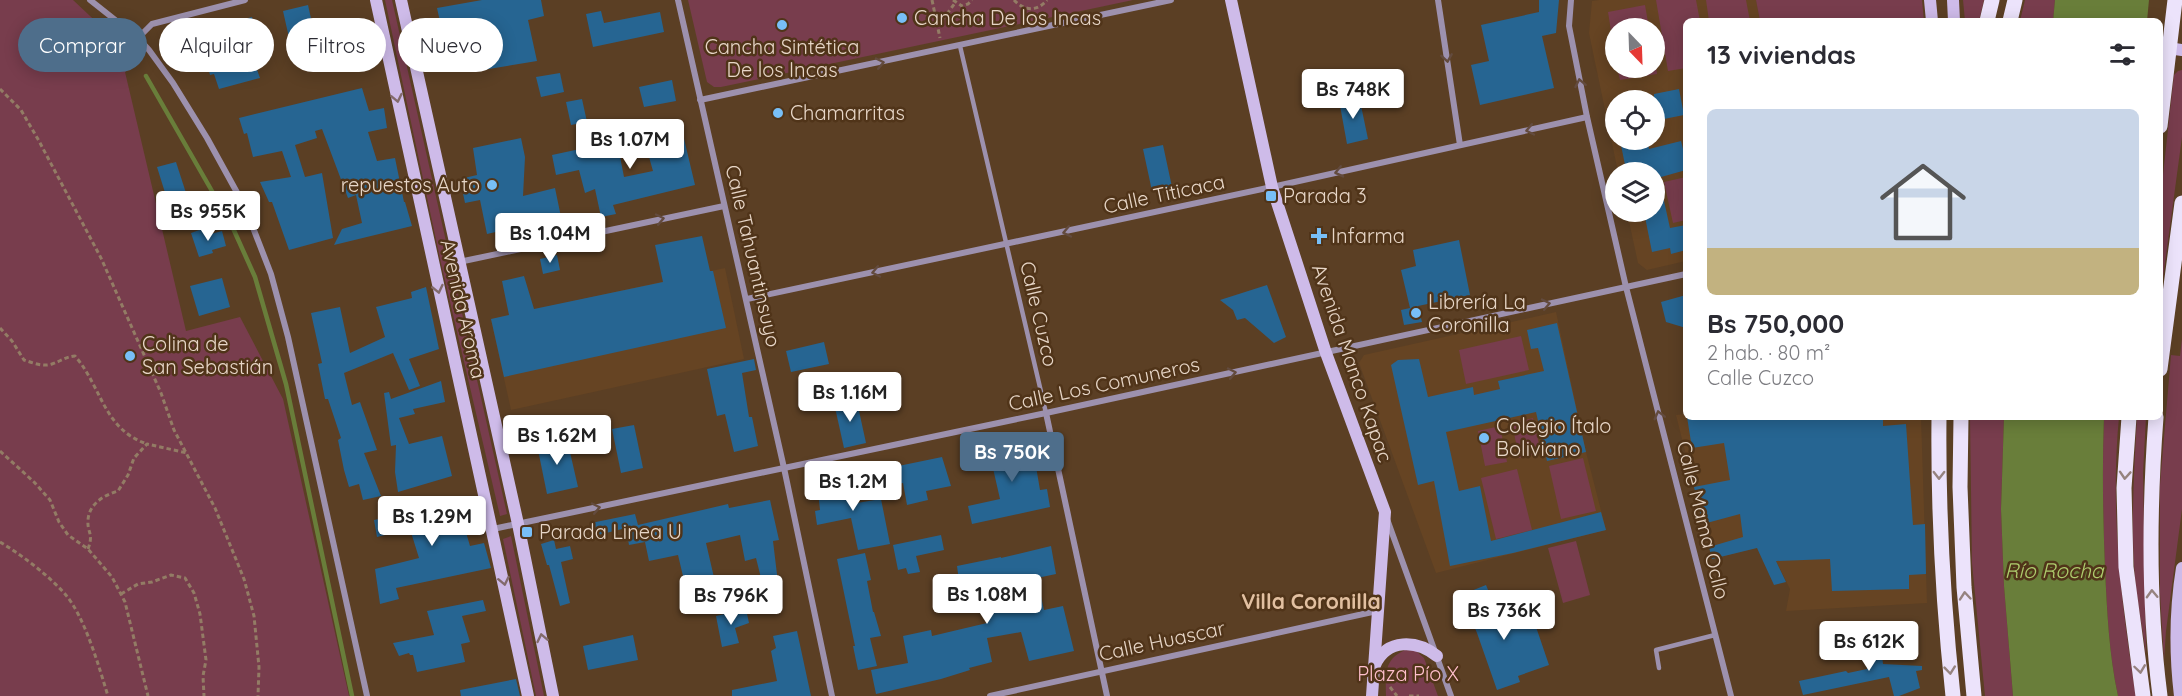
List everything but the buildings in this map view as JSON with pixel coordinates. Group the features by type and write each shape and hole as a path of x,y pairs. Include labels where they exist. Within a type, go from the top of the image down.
{"main road":[{"name":"Avenida Aroma","path":"376,0 528,696"},
{"name":"Avenida Aroma","path":"401,0 518,524 553,696"},
{"name":"Avenida Manco Kapac","path":"1231,0 1272,187 1326,353 1385,512"},
{"path":"1930,0 1932,18"},
{"path":"1953,0 1954,18"},
{"path":"1988,18 1992,0"},
{"path":"2011,18 2015,0"},
{"path":"2163,111 2175,49 2175,0"},
{"path":"2163,346 2182,203"},
{"path":"1939,420 1938,483 1944,616 1953,696"},
{"path":"1961,420 1960,487 1964,587 1974,696"},
{"path":"2129,420 2124,488 2126,567 2143,696"},
{"path":"2156,420 2150,518 2155,652 2160,696"},
{"path":"1372,696 1385,512"},
{"path":"2180,696 2176,662 2182,568"},
{"path":"1374,668 1379,657 1389,649 1402,644 1414,643 1427,648 1437,656"}],"street":[{"path":"90,0 113,18"},
{"path":"147,29 152,24 220,3 245,0"},
{"name":"Calle Tahuantinsuyo","path":"678,0 747,299 832,696"},
{"path":"700,100 1171,0"},
{"path":"1438,0 1460,145"},
{"name":"Calle Mama Ocllo","path":"1571,0 1569,26 1587,117 1626,287 1731,696"},
{"path":"147,50 173,83 207,138 245,207 271,274 288,337 367,696"},
{"name":"Calle Titicaca","path":"747,299 1587,117"},
{"path":"459,262 724,206"},
{"name":"Calle Los Comuneros","path":"493,529 1046,414 1683,275"},
{"name":"Calle Cuzco","path":"1046,414 1107,696"},
{"name":"Avenida Manco Kapac","path":"1385,512 1451,696"},
{"name":"Calle Huascar","path":"990,696 1377,611"}],"lane":[{"name":"Calle Cuzco","path":"960,46 1046,414"},
{"path":"1659,668 1656,650 1715,635"}],"path":[{"path":"932,0 941,40"},
{"path":"938,26 954,2 965,6 972,0"},
{"path":"1014,0 1020,6 1031,9 1038,8 1047,0"},
{"path":"0,89 21,110 101,258 161,393 174,430 215,507 244,579 254,616 259,667 258,696"},
{"path":"0,328 24,360 41,365 52,364 63,357 75,356 85,368 110,417 132,438 147,444 187,453"},
{"path":"88,549 92,539 87,521 92,506 108,494 118,491 134,458 147,444"},
{"path":"0,451 50,500 59,522 68,535 88,549 112,577 125,602 148,696"},
{"path":"0,542 27,560 66,595 79,617 108,696"},
{"path":"121,594 138,584 171,575 185,578 194,593 200,614 206,660 203,676 204,696"},
{"path":"1390,687 1397,696"},
{"path":"1409,696 1419,696"}],"shaded area":[{"path":"1756,0 1759,18 1683,18 1683,262 1647,270 1638,263 1629,222 1665,222 1665,162 1616,162 1613,150 1665,150 1665,90 1605,90 1605,110 1589,33 1592,1"},
{"path":"725,268 744,359 511,410 491,319"},
{"name":"Colegio Ítalo Boliviano","path":"1556,312 1586,452 1606,530 1436,573 1359,363 1364,355"},
{"path":"1683,414 1683,420 1921,420 1927,603 1786,611 1790,589 1768,545 1712,559 1676,415"}],"green space":[{"name":"Colina de San Sebastián","path":"0,0 73,0 92,18 18,18 18,72 125,72 186,331 240,317 283,399 349,696 0,696"},
{"path":"385,0 392,0 398,27 398,61"},
{"path":"688,0 1133,0 714,87 707,82"},
{"path":"1656,0 1696,0 1699,18 1683,18 1683,68 1668,71 1665,53 1665,18 1659,18"},
{"path":"1706,0 1746,0 1749,18 1709,18"},
{"path":"1756,0 1922,0 1924,18 1759,18"},
{"path":"1963,0 1984,0 1980,18 1965,18"},
{"path":"2025,0 2055,0 2053,18 2021,18"},
{"path":"1645,5 1647,18 1609,18 1608,12"},
{"path":"2182,70 2182,137 2163,278 2163,175 2174,75"},
{"path":"400,72 408,72 507,514 500,516 441,263"},
{"path":"1683,178 1683,221 1673,223 1665,182"},
{"path":"1521,336 1529,370 1466,384 1459,350"},
{"path":"2182,339 2182,509 2164,660 2160,593 2160,485 2171,355 2180,356"},
{"path":"1533,418 1541,453 1519,458 1512,423"},
{"path":"1970,420 2004,420 2001,509 2004,586 2013,696 1985,696 1972,563"},
{"path":"2104,420 2119,420 2116,487 2118,557 2136,696 2118,696 2110,648 2103,474"},
{"path":"2137,420 2146,420 2143,473 2146,654 2136,589 2133,503"},
{"path":"1500,426 1507,462 1485,466 1478,431"},
{"path":"1583,458 1596,511 1561,519 1549,466"},
{"path":"1517,469 1532,530 1496,539 1481,478"},
{"path":"511,536 544,696 536,696 503,539"},
{"path":"1576,541 1590,595 1563,603 1548,548"},
{"name":"Plaza Pío X","path":"1405,650 1416,651 1424,658 1438,696 1386,696 1386,674 1389,663"}],"water":[{"path":"2055,0 2149,0 2147,18 2053,18"},
{"name":"Río Rocha","path":"2004,420 2104,420 2103,493 2106,584 2110,648 2118,696 2013,696 2004,586 2001,509"}],"waterway":[{"path":"146,76 232,226 255,277 286,384 352,696"}],"place":[{"name":"Cancha De los Incas","path":"902,18"},
{"name":"Cancha Sintética De los Incas","path":"782,25"},
{"name":"Chamarritas","path":"778,113"},
{"name":"repuestos Auto","path":"492,185"},
{"name":"Parada 3","path":"1271,196"},
{"name":"Infarma","path":"1319,236"},
{"name":"Librería La Coronilla","path":"1416,313"},
{"name":"Colina de San Sebastián","path":"130,356"},
{"name":"Colegio Ítalo Boliviano","path":"1484,438"},
{"name":"Parada Linea U","path":"527,532"}],"district":[{"name":"Villa Coronilla","path":"1311,602"}]}
